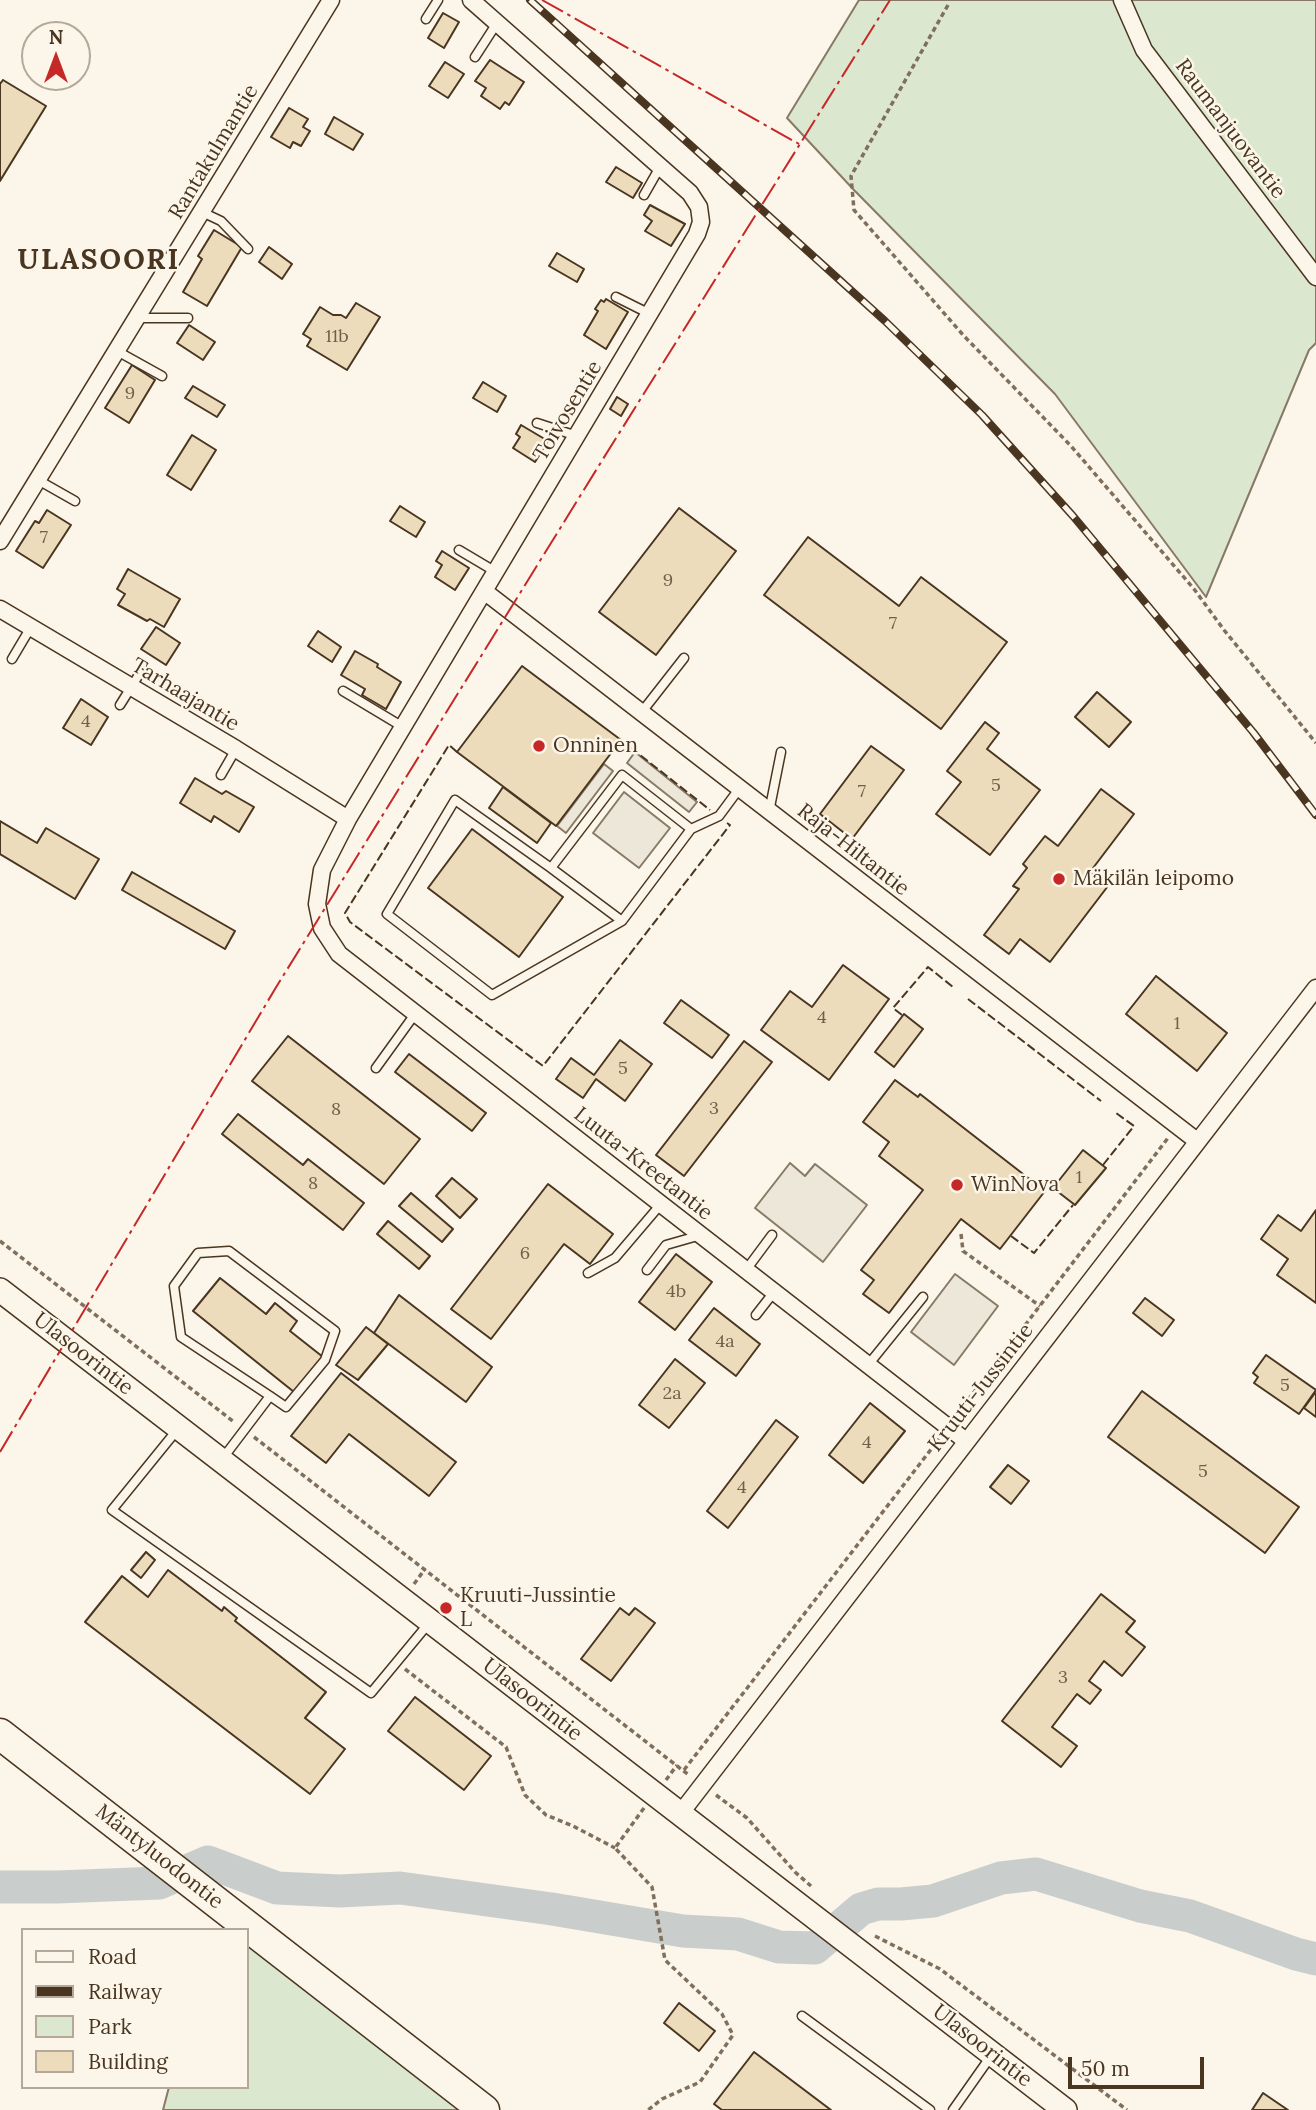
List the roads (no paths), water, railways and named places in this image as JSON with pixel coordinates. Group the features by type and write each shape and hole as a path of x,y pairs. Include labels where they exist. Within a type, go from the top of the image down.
{"highway":[{"name":"Mäntyluodontie","path":"0,1734 484,2110"}],"street":[{"name":"Rantakulmantie","path":"0,541 331,0"},
{"name":"Toivosentie","path":"317,904 322,870 348,819 650,314 697,234 701,222 699,207 690,193 471,0"},
{"name":"Raumanjuovantie","path":"1122,0 1143,50 1316,277"},
{"name":"Raja-Hiltantie","path":"484,592 1197,1141"},
{"name":"Tarhaajantie","path":"0,609 348,819"},
{"name":"Luuta-Kreetantie","path":"317,904 322,928 339,954 966,1441"},
{"name":"Kruuti-Jussintie","path":"680,1814 1316,988"},
{"name":"Ulasoorintie","path":"0,1290 816,1919 858,1938 993,2054 1065,2110"}],"lane":[{"path":"426,19 438,0"},
{"path":"475,57 497,23"},
{"path":"644,195 660,167"},
{"path":"202,212 221,221 248,249"},
{"path":"616,296 650,314"},
{"path":"137,318 188,318"},
{"path":"117,351 162,376"},
{"path":"537,423 577,436"},
{"path":"38,480 75,502"},
{"path":"459,550 496,572"},
{"path":"12,659 31,627"},
{"path":"640,713 684,658"},
{"path":"120,705 140,673"},
{"path":"343,691 403,727"},
{"path":"221,775 236,750"},
{"path":"769,812 781,752"},
{"path":"551,868 622,775 691,829"},
{"path":"622,921 454,800 387,914 492,995 622,921 691,829 719,816 739,789"},
{"path":"376,1068 415,1014"},
{"path":"588,1273 615,1258 661,1204"},
{"path":"647,1269 666,1245 701,1235"},
{"path":"746,1270 772,1235"},
{"path":"229,1251 335,1331 325,1360 286,1407 271,1396 181,1337 174,1286 198,1253 229,1251"},
{"path":"756,1315 774,1292"},
{"path":"869,1365 923,1297"},
{"path":"222,1461 271,1396"},
{"path":"179,1427 112,1510 371,1693 430,1622"},
{"path":"802,2017 930,2110"},
{"path":"956,2109 993,2054"}],"waterway":[{"path":"0,1887 159,1883 208,1862 277,1888 340,1891 400,1888 683,1931 738,1934 779,1947 815,1948 861,1909 878,1904 933,1901 1001,1878 1036,1874 1140,1906 1190,1916 1316,1959"}],"railway":[{"path":"530,0 885,321 982,415 1073,516 1253,732 1316,815"}],"place":[{"name":"Onninen","path":"539,746"},
{"name":"Mäkilän leipomo","path":"1059,879"},
{"name":"WinNova","path":"957,1185"},
{"name":"Kruuti-Jussintie L","path":"446,1608"}],"district":[{"name":"ULASOORI","path":"99,261"}]}
